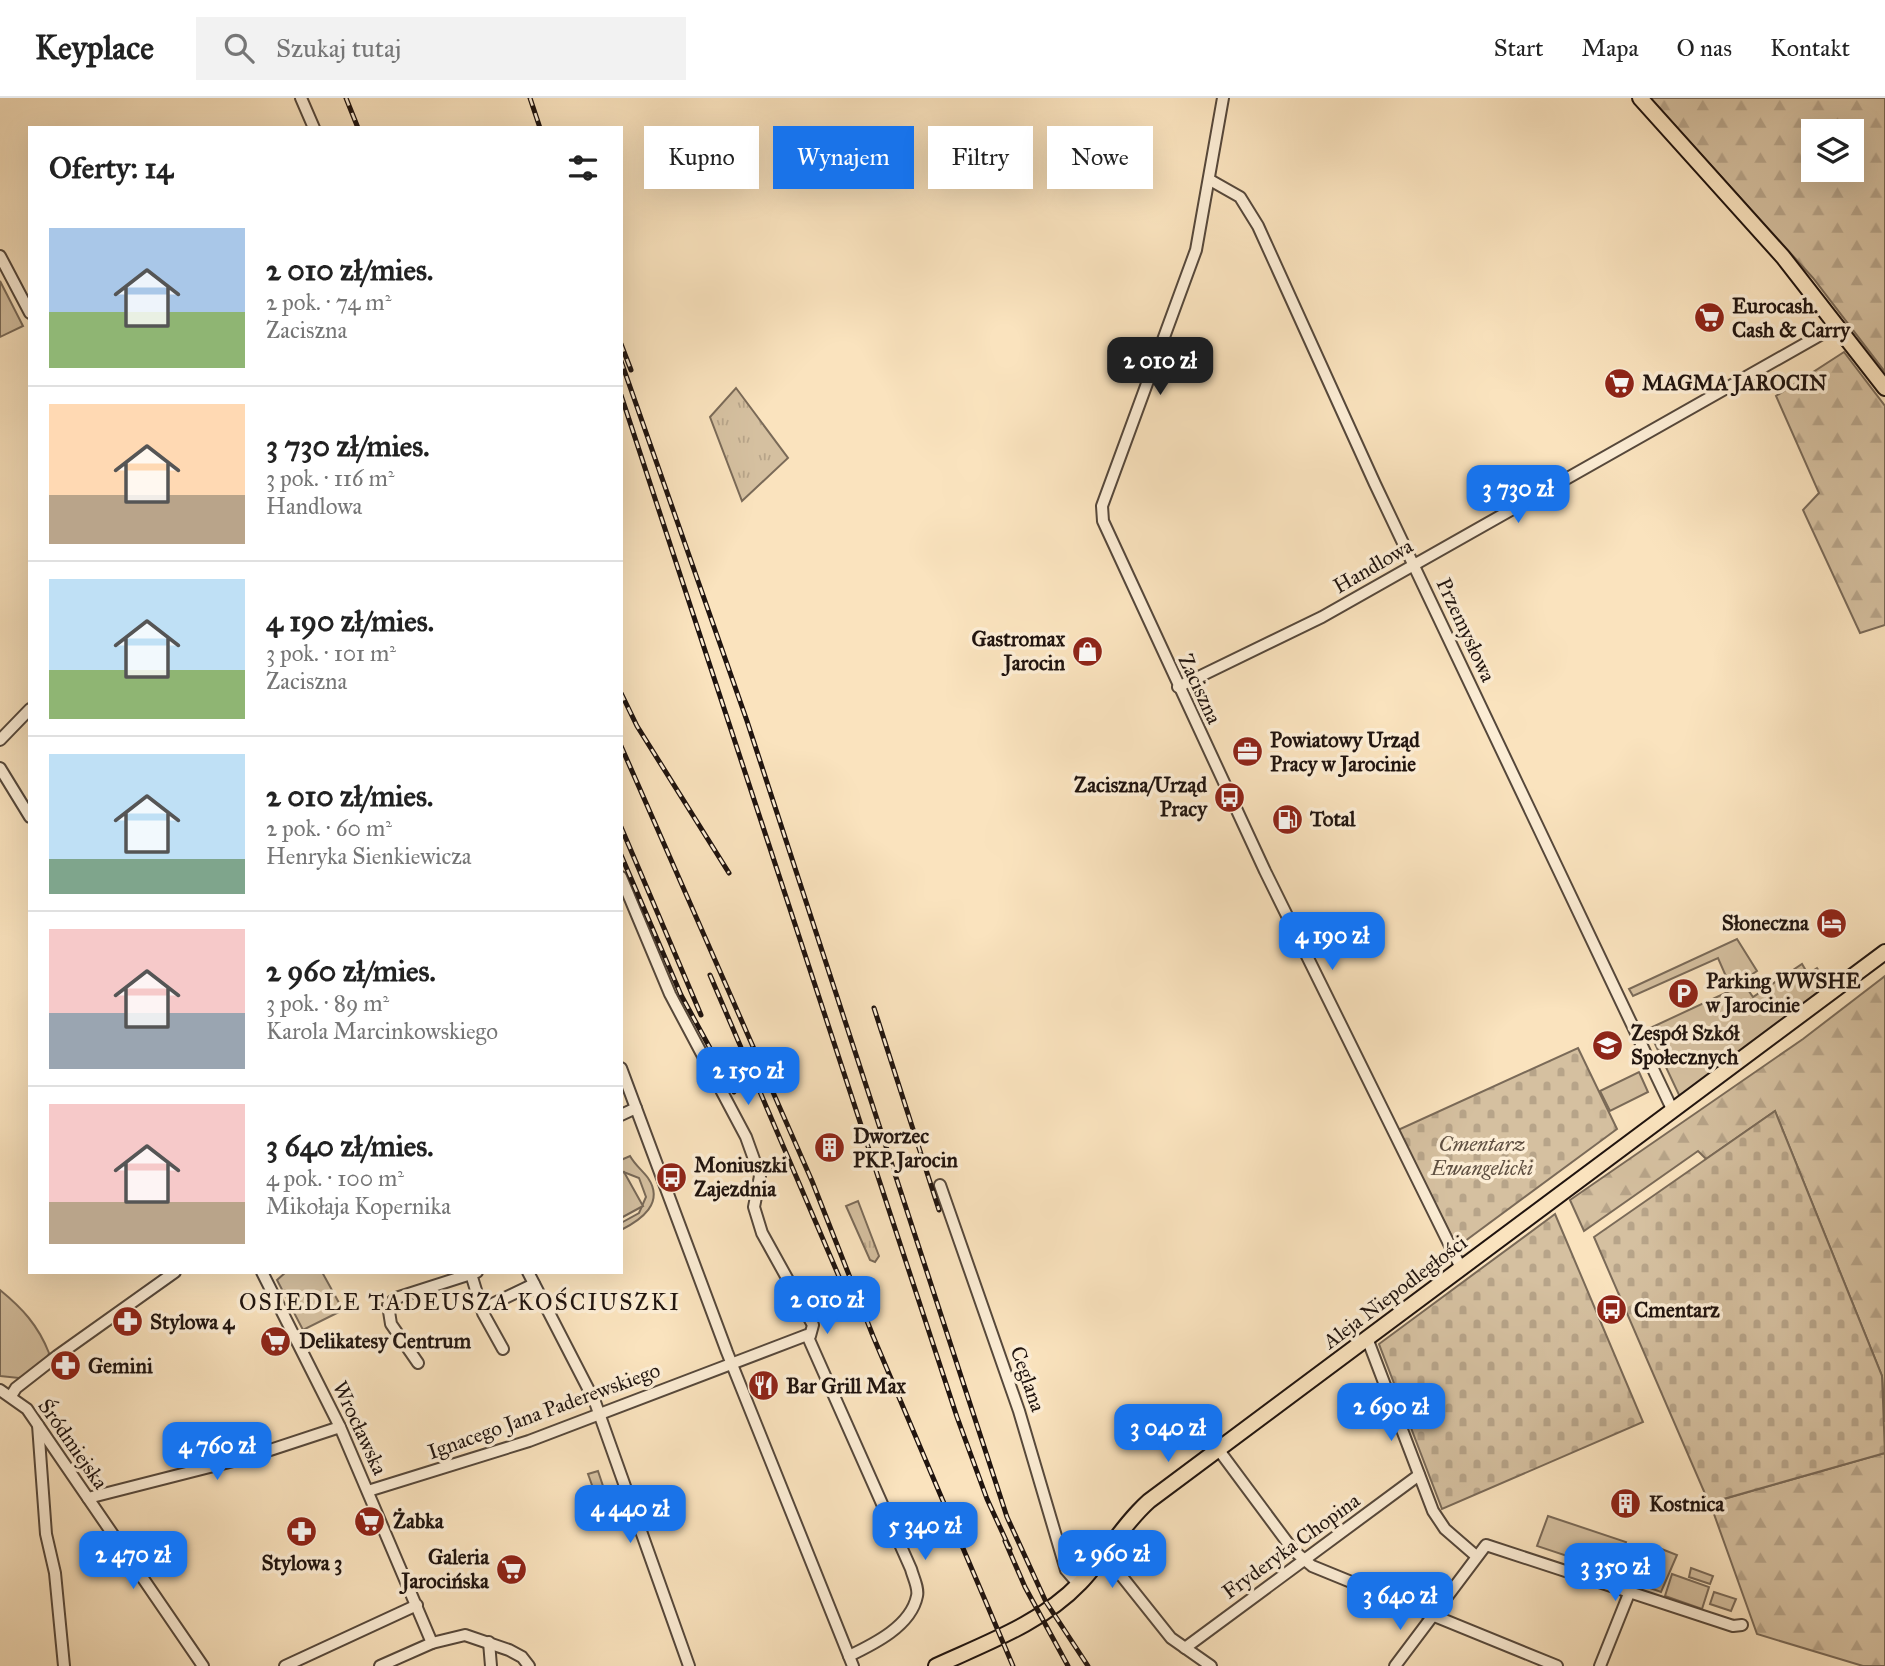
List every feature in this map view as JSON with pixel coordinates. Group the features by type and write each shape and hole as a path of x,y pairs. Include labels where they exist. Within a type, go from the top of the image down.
{"main road":[{"path":"1640,98 1779,251 1885,388"},
{"name":"Aleja Niepodległości","path":"936,1666 1034,1618 1079,1585 1141,1508 1885,952"}],"street":[{"path":"301,98 313,126"},
{"name":"Zaciszna","path":"1223,98 1196,250 1102,506 1108,536 1178,687 1461,1268"},
{"name":"Przemysłowa","path":"1210,180 1240,197 1258,226 1414,565 1673,1111"},
{"path":"0,256 28,309"},
{"name":"Handlowa","path":"1178,687 1322,617 1838,325"},
{"path":"0,740 28,711"},
{"path":"1,773 28,814"},
{"path":"623,882 675,1004 746,1137 760,1177 754,1207 773,1256 813,1325 810,1336 911,1569 918,1593 912,1608 890,1632 851,1661 732,1362 623,1073"},
{"path":"623,1114 636,1108"},
{"name":"Ceglana","path":"940,1185 1026,1434 1066,1570 1079,1585"},
{"path":"11,1396 16,1388 57,1356 172,1274"},
{"name":"Wrocławska","path":"263,1274 340,1427 432,1643"},
{"path":"418,1363 391,1324 388,1305 396,1298 471,1274"},
{"path":"474,1274 482,1309 503,1349"},
{"path":"529,1274 584,1375 689,1666"},
{"path":"482,1309 534,1284"},
{"name":"Ignacego Jana Paderewskiego","path":"368,1491 529,1441 803,1335 810,1336"},
{"path":"1367,1338 1438,1520 1475,1555"},
{"name":"Śródmiejska","path":"0,1390 27,1409 202,1666"},
{"path":"38,1425 47,1542 55,1573 64,1666"},
{"path":"88,1499 248,1457 340,1427"},
{"path":"1218,1449 1303,1561 1557,1666"},
{"name":"Fryderyka Chopina","path":"1185,1648 1419,1475"},
{"path":"1395,1666 1475,1555 1482,1547 1492,1545 1733,1626 1742,1625"},
{"path":"1104,1554 1166,1632 1211,1666"},
{"path":"1600,1666 1630,1591"},
{"path":"285,1666 417,1605"},
{"path":"380,1666 432,1643 465,1635 489,1642 522,1657 529,1666"},
{"path":"489,1642 491,1666"}],"green space":[{"path":"1650,98 1885,98 1885,372 1813,278"},
{"path":"0,281 23,326 0,337"},
{"path":"1844,352 1885,406 1885,625 1860,633 1803,510 1819,493 1776,396"},
{"path":"736,388 788,458 742,501 710,417"},
{"path":"1737,939 1757,971 1742,981 1753,997 1802,964 1808,974 1817,968 1830,986 1680,1097 1648,1029 1732,990 1718,958 1633,996 1629,989"},
{"path":"1885,976 1885,1422 1882,1376 1775,1111 1706,1159 1698,1151 1584,1231 1570,1200 1803,1039"},
{"name":"Cmentarz Ewangelicki","path":"1578,1048 1617,1129 1457,1247 1398,1130"},
{"path":"1639,1072 1648,1092 1610,1111 1600,1091"},
{"path":"1775,1111 1882,1376 1885,1453 1709,1503 1594,1237"},
{"path":"630,1156 648,1178 654,1195 643,1216 623,1229 623,1222 639,1213 646,1197 639,1178 623,1172 623,1159"},
{"path":"623,1172 643,1206 623,1217"},
{"path":"858,1201 879,1256 875,1262 870,1260 846,1206"},
{"path":"1555,1214 1643,1422 1442,1509 1379,1344"},
{"path":"284,1274 323,1274 343,1310 303,1330 277,1280"},
{"path":"0,1290 29,1318 49,1353 46,1362 19,1378 0,1376"},
{"path":"1885,1453 1885,1666 1863,1666 1757,1634 1710,1503"},
{"path":"598,1471 607,1498 598,1502 588,1474"},
{"path":"1548,1516 1626,1542 1615,1572 1537,1546"},
{"path":"1654,1546 1677,1555 1661,1592 1636,1583"},
{"path":"1691,1568 1713,1576 1710,1584 1689,1577"},
{"path":"1672,1574 1709,1587 1702,1609 1665,1596"},
{"path":"1714,1592 1736,1599 1731,1611 1710,1604"}],"railway":[{"path":"346,98 357,126"},
{"path":"530,98 539,126"},
{"path":"623,349 631,370"},
{"path":"623,367 747,721 1007,1517 1046,1602 1088,1666"},
{"path":"623,401 957,1417 987,1499 1010,1549"},
{"path":"623,697 637,726 729,873"},
{"path":"623,751 812,1181 873,1336 1013,1666"},
{"path":"623,832 701,1015"},
{"path":"623,860 681,995 734,1092"},
{"path":"710,975 849,1300"},
{"path":"874,1008 939,1210"},
{"path":"1005,1541 1025,1587 1068,1666"}],"place":[{"name":"Eurocash. Cash & Carry","path":"1709,318"},
{"name":"MAGMA JAROCIN","path":"1619,383"},
{"name":"Gastromax Jarocin","path":"1088,651"},
{"name":"Powiatowy Urząd Pracy w Jarocinie","path":"1247,752"},
{"name":"Zaciszna/Urząd Pracy","path":"1230,797"},
{"name":"Total","path":"1287,819"},
{"name":"Słoneczna","path":"1832,923"},
{"name":"Parking WWSHE w Jarocinie","path":"1683,993"},
{"name":"Zespół Szkół Społecznych","path":"1608,1045"},
{"name":"Dworzec PKP Jarocin","path":"830,1148"},
{"name":"Moniuszki Zajezdnia","path":"671,1177"},
{"name":"Cmentarz","path":"1611,1310"},
{"name":"Stylowa 4","path":"127,1322"},
{"name":"Delikatesy Centrum","path":"276,1341"},
{"name":"Gemini","path":"65,1366"},
{"name":"Bar Grill Max","path":"763,1386"},
{"name":"Kostnica","path":"1626,1504"},
{"name":"Żabka","path":"370,1521"},
{"name":"Stylowa 3","path":"302,1531"},
{"name":"Galeria Jarocińska","path":"512,1569"}],"district":[{"name":"OSIEDLE TADEUSZA KOŚCIUSZKI","path":"460,1302"}]}
